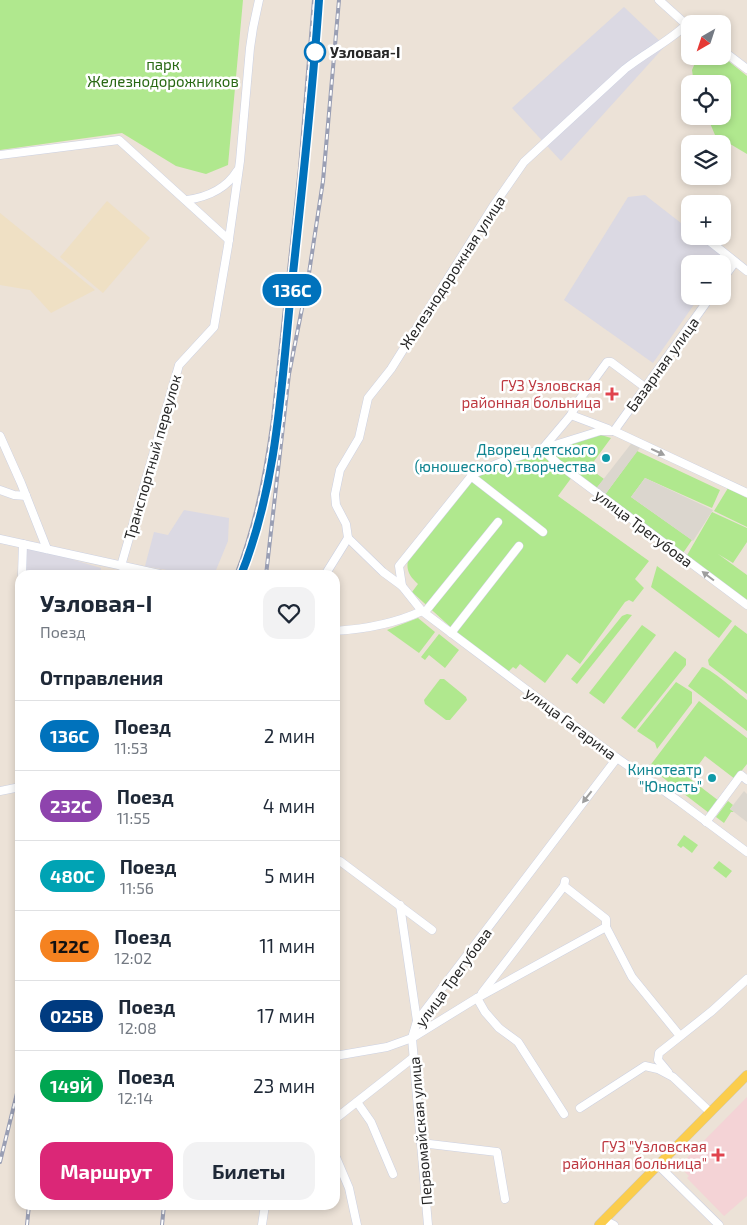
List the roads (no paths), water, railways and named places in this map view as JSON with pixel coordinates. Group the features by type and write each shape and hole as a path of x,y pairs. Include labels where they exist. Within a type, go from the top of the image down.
{"main road":[{"path":"601,1222 747,1075"}],"street":[{"path":"229,240 239,168 252,28 260,0"},
{"path":"659,0 681,20"},
{"name":"Железнодорожная улица","path":"348,538 346,524 336,505 335,494 340,470 359,438 368,398 400,355 494,205 524,162 625,69 681,31"},
{"path":"731,57 747,69"},
{"path":"0,155 119,140 229,240"},
{"path":"187,200 204,198 226,185 239,168"},
{"name":"Транспортный переулок","path":"121,566 179,365 214,327 229,240"},
{"path":"715,245 747,270"},
{"path":"731,268 735,262"},
{"name":"Базарная улица","path":"614,431 705,305"},
{"path":"542,448 571,415 577,403 609,361 646,388"},
{"path":"571,415 614,431 747,493"},
{"path":"402,586 399,566 471,476 504,460 542,448 600,431 614,431"},
{"path":"0,436 47,549"},
{"name":"улица Трегубова","path":"542,448 557,463 747,605"},
{"path":"471,476 543,532"},
{"path":"0,490 14,495 26,496"},
{"path":"340,631 378,627 424,612 498,522"},
{"path":"328,570 348,538"},
{"name":"улица Гагарина","path":"348,538 383,572 402,586 424,612 617,758 747,852"},
{"path":"0,539 140,570"},
{"path":"22,570 23,544"},
{"path":"451,633 519,546"},
{"name":"улица Трегубова","path":"412,1038 417,1021 617,758"},
{"path":"706,822 744,778"},
{"path":"0,791 15,788"},
{"path":"340,861 432,930"},
{"path":"564,1114 518,1042 499,1028 485,1012 478,997 565,884 606,919 606,927 632,977 680,1036"},
{"path":"400,906 417,1021"},
{"name":"улица Трегубова","path":"412,1038 478,997 606,927"},
{"path":"710,1112 658,1060 659,1053 712,1011 747,979"},
{"path":"340,1055 387,1047 412,1038"},
{"name":"Первомайская улица","path":"412,1038 428,1225"},
{"path":"340,1115 414,1058"},
{"path":"580,1108 645,1066 658,1069 673,1077"},
{"path":"357,1102 371,1122 393,1174"},
{"path":"421,1143 498,1152 505,1199"},
{"path":"658,1165 719,1225"},
{"path":"340,1167 349,1188 357,1225"},
{"path":"262,1225 264,1210"},
{"path":"601,1222 614,1225"}],"railway":[{"path":"238,570 259,498 273,419 300,168 314,0"},
{"path":"267,570 289,374 309,273 323,181 339,0"},
{"path":"0,1162 15,1101"},
{"path":"27,1225 28,1210"},
{"path":"162,1225 164,1210"}],"train":[{"name":"136С","path":"243,570 261,513 278,420 299,230 319,0"}],"place":[{"name":"Узловая-I","path":"315,52"},
{"name":"ГУЗ Узловская районная больница","path":"612,394"},
{"name":"Дворец детского (юношеского) творчества","path":"606,458"},
{"name":"Кинотеатр \"Юность\"","path":"712,778"},
{"name":"ГУЗ \"Узловская районная больница\"","path":"718,1155"}],"park label":[{"name":"парк Железнодорожников","path":"163,72"}]}
